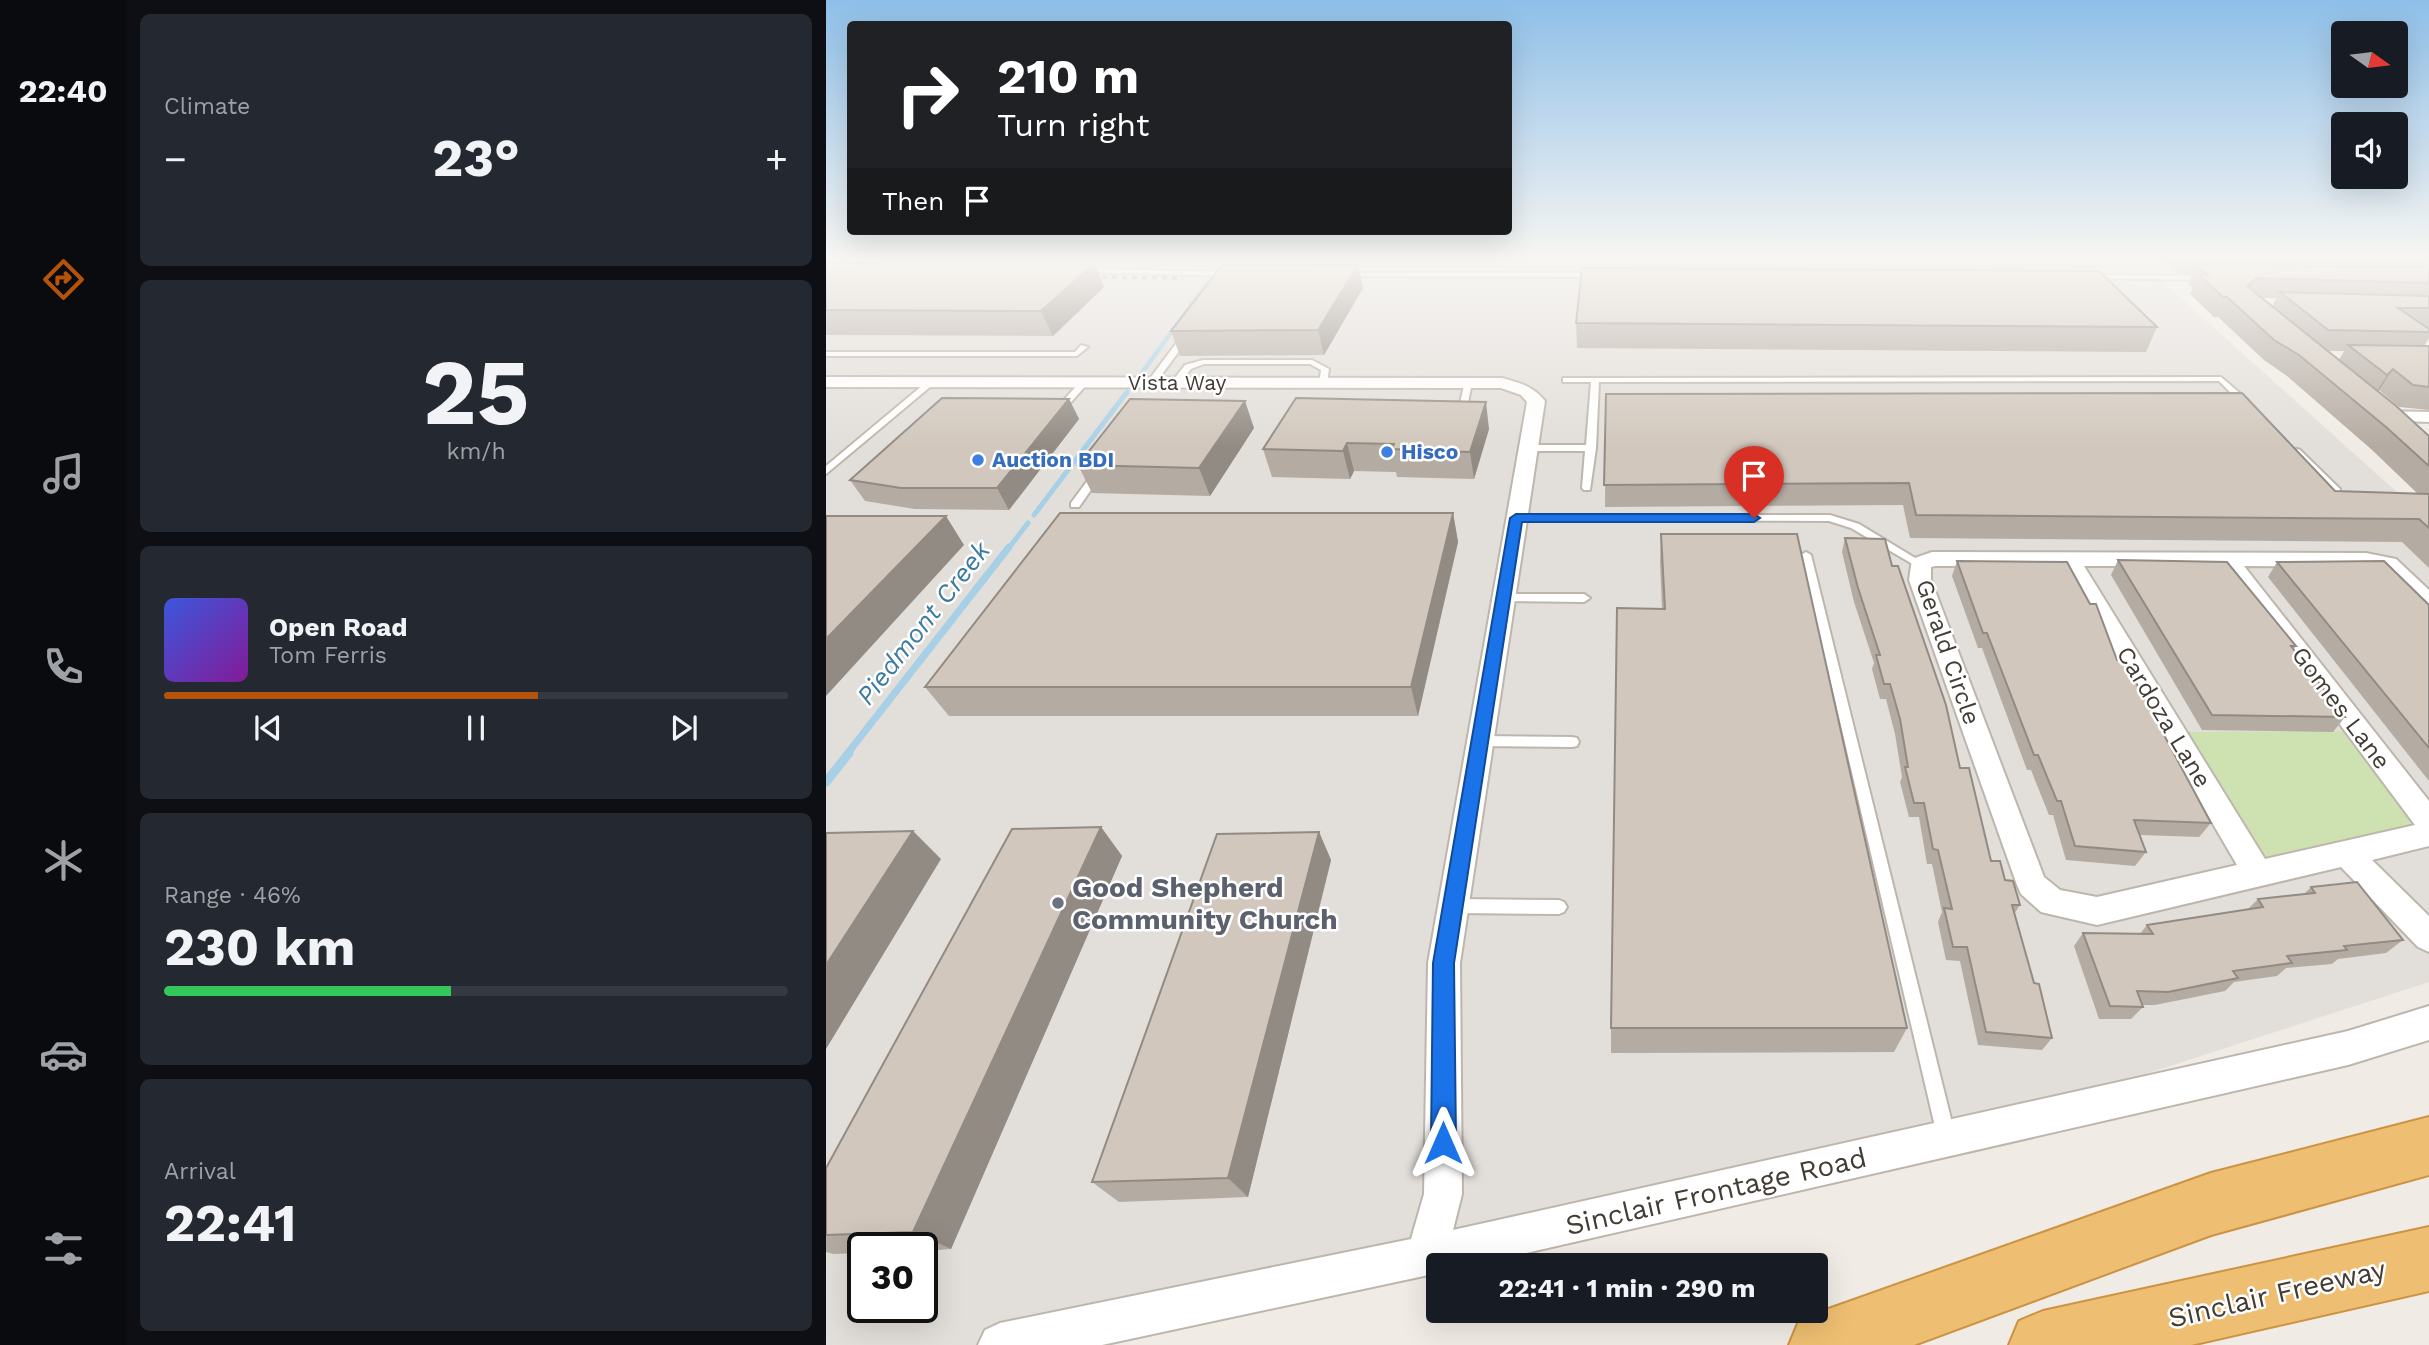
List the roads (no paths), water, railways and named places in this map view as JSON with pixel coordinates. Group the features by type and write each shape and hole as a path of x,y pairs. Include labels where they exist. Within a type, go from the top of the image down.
{"highway":[{"path":"1823,1345 2211,1204 2429,1146"},
{"path":"2211,1204 2429,1161"},
{"name":"Sinclair Freeway","path":"2043,1345 2429,1259"}],"street":[{"name":"Vista Way","path":"826,382 1502,383 1527,391 1536,401 1528,448"},
{"path":"2368,404 2401,430"},
{"path":"2383,416 2429,417"},
{"path":"1427,1253 1443,1194 1444,963 1528,448"},
{"name":"Gerald Circle","path":"2429,602 2388,564 2366,560 1932,559 1920,564 1920,580 2032,885 2052,902 2097,911 2429,834"},
{"name":"Cardoza Lane","path":"2070,559 2258,874"},
{"name":"Gomes Lane","path":"2228,560 2429,822"},
{"path":"2347,853 2429,937"},
{"name":"Sinclair Frontage Road","path":"1439,1253 2348,1048 2429,1023"},
{"name":"Sinclair Frontage Road","path":"1000,1345 1426,1256"}],"lane":[{"path":"1151,383 1193,328"},
{"path":"826,354 1077,354 1084,347"},
{"path":"1566,380 2221,379 2250,407"},
{"path":"1587,488 1595,380"},
{"path":"826,471 932,382"},
{"path":"1062,407 1084,383"},
{"path":"1462,412 1468,383"},
{"path":"2289,444 2337,491"},
{"path":"1528,448 1591,448"},
{"path":"1075,505 1106,460"},
{"path":"1516,518 1830,518 1855,526 1920,564"},
{"path":"1806,555 1947,1139"},
{"path":"1504,598 1584,598"},
{"path":"1479,741 1572,741"},
{"path":"1452,906 1559,907"}],"waterway":[{"name":"Piedmont Creek","path":"1141,374 1180,321"},
{"name":"Piedmont Creek","path":"1034,515 1127,392"},
{"name":"Piedmont Creek","path":"1008,549 1028,523"},
{"name":"Piedmont Creek","path":"847,754 1009,547"},
{"name":"Piedmont Creek","path":"826,782 849,753"}],"place":[{"name":"Hisco","path":"1387,452"},
{"name":"Auction BDI","path":"978,460"},
{"name":"Good Shepherd Community Church","path":"1058,903"}]}
